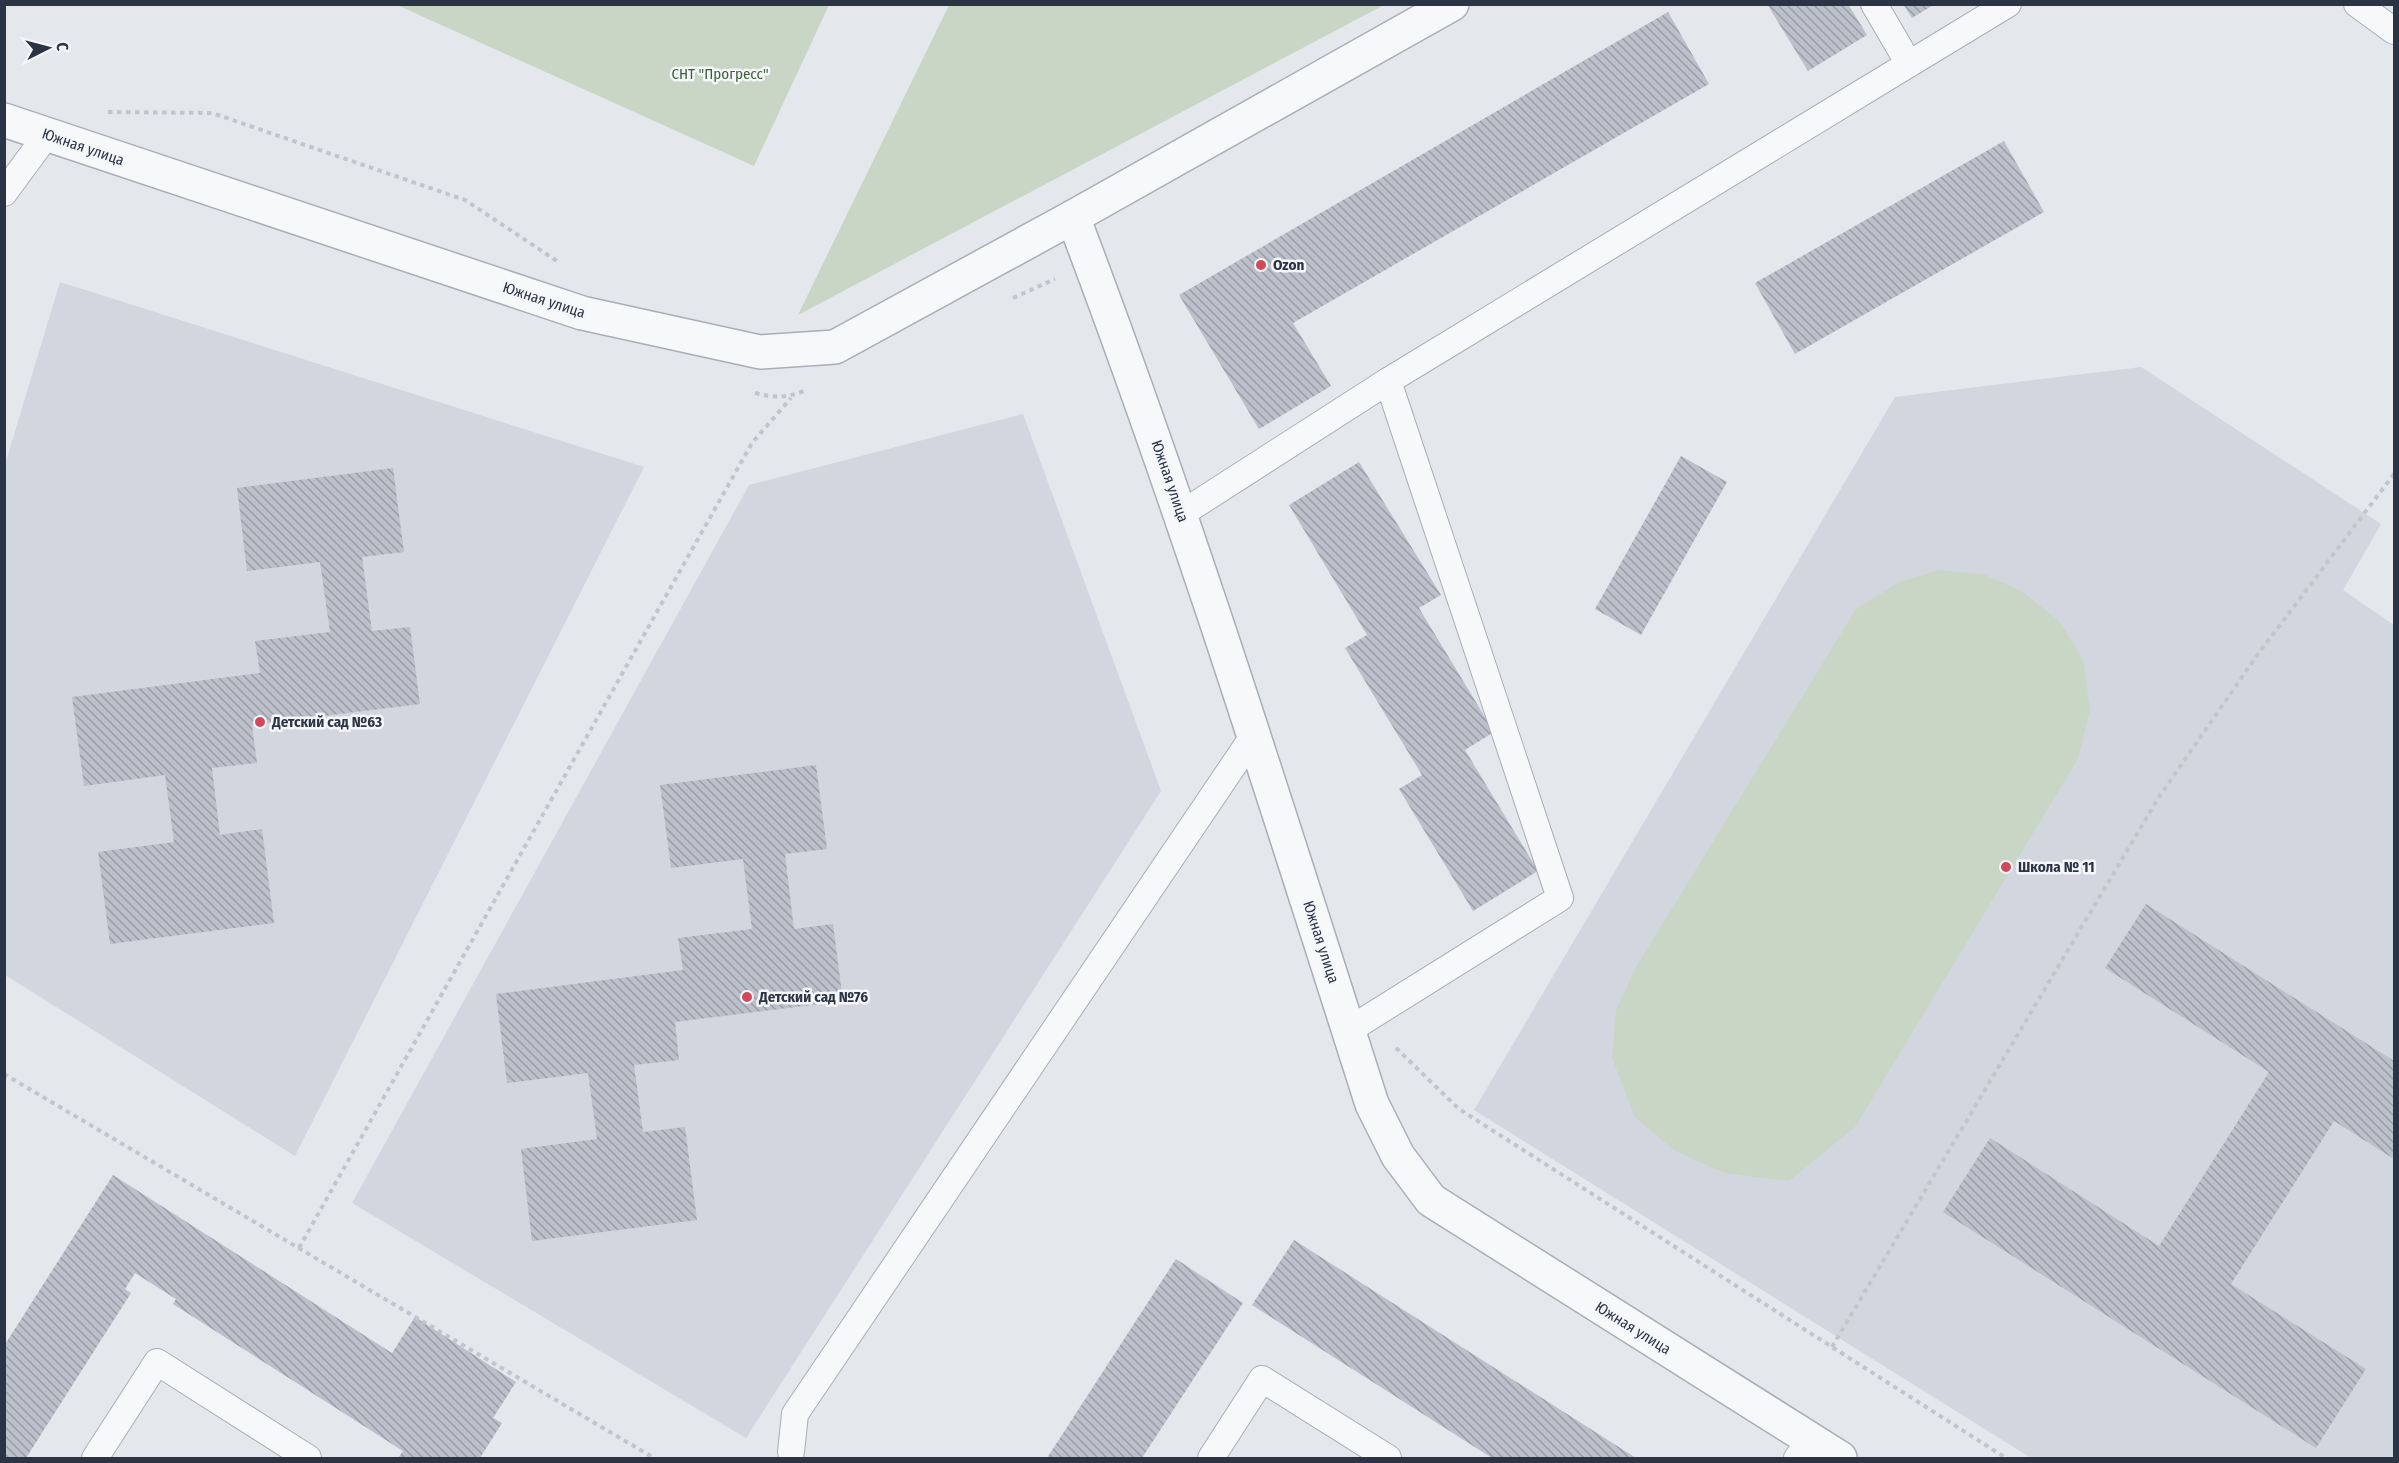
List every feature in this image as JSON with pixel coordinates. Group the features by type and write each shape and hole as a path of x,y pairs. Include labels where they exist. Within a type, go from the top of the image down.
{"street":[{"name":"Южная улица","path":"4,120 46,136 582,313 760,351 835,347 1073,217 1452,4"},
{"name":"Южная улица","path":"1073,217 1136,383 1254,735 1358,1025 1372,1104 1398,1156 1431,1200 1804,1449 1840,1458"}],"lane":[{"path":"1874,4 1909,64"},
{"path":"1181,513 1388,381 2008,4"},
{"path":"2357,4 2394,32"},
{"path":"4,192 46,136"},
{"path":"1358,1025 1560,898 1388,381"},
{"path":"791,1452 795,1414 1254,735"},
{"path":"95,1458 157,1362 308,1458"},
{"path":"1211,1458 1262,1380 1388,1458"}],"path":[{"path":"101,112 212,113 465,200 562,264"},
{"path":"299,1248 752,443 835,347"},
{"path":"1832,1347 2159,797 2258,654 2394,474"},
{"path":"1358,1025 1459,1109 2006,1458"},
{"path":"4,1074 654,1458"}],"shaded area":[{"name":"Детский сад №63","path":"60,282 644,467 295,1156 5,975 4,468"},
{"name":"Школа № 11","path":"2141,367 2381,524 2343,590 2394,625 2394,1458 2031,1458 1474,1110 1895,397"},
{"name":"Детский сад №76","path":"1023,414 1161,791 746,1438 352,1203 749,485"}],"green space":[{"path":"949,4 1384,5 798,315"},
{"name":"СНТ \"Прогресс\"","path":"397,5 829,5 754,166"},
{"path":"1940,570 1986,575 2023,592 2059,621 2083,659 2090,709 2078,759 1855,1127 1789,1181 1725,1173 1675,1151 1635,1117 1612,1058 1616,1010 1636,967 1856,609 1899,582"}],"building":[{"path":"1767,4 1848,4 1867,35 1808,71"},
{"path":"1903,4 1935,4 1912,18"},
{"path":"1668,12 1709,84 1293,323 1331,386 1259,429 1179,295"},
{"path":"2004,141 2044,212 1795,354 1755,283"},
{"path":"1681,456 1727,482 1641,635 1595,609"},
{"path":"1359,462 1441,595 1419,608 1494,732 1465,750 1538,871 1473,911 1399,789 1422,775 1345,648 1367,635 1289,505"},
{"path":"393,468 404,552 362,557 372,631 410,627 420,704 252,725 257,763 212,768 220,835 262,829 274,923 110,944 98,852 174,842 165,775 84,786 72,697 260,673 255,641 330,632 320,562 247,571 237,488"},
{"path":"816,765 827,849 785,854 794,929 833,924 843,1001 675,1022 679,1060 634,1065 643,1132 685,1127 697,1220 532,1241 521,1149 597,1139 588,1073 507,1083 496,994 683,970 678,938 752,929 743,859 671,868 660,785"},
{"path":"2146,904 2394,1061 2394,1159 2334,1121 2231,1284 2366,1369 2316,1448 1943,1212 1990,1138 2159,1246 2269,1072 2105,968"},
{"path":"113,1175 392,1353 415,1317 516,1382 493,1418 502,1423 480,1458 398,1458 403,1451 173,1304 176,1299 135,1273 125,1289 131,1293 26,1458 4,1458 4,1346"},
{"path":"1294,1240 1636,1458 1492,1458 1252,1305"},
{"path":"1176,1259 1243,1303 1142,1458 1047,1458"}],"place":[{"name":"Ozon","path":"1261,265"},
{"name":"Детский сад №63","path":"260,722"},
{"name":"Школа № 11","path":"2006,867"},
{"name":"Детский сад №76","path":"747,997"}]}
